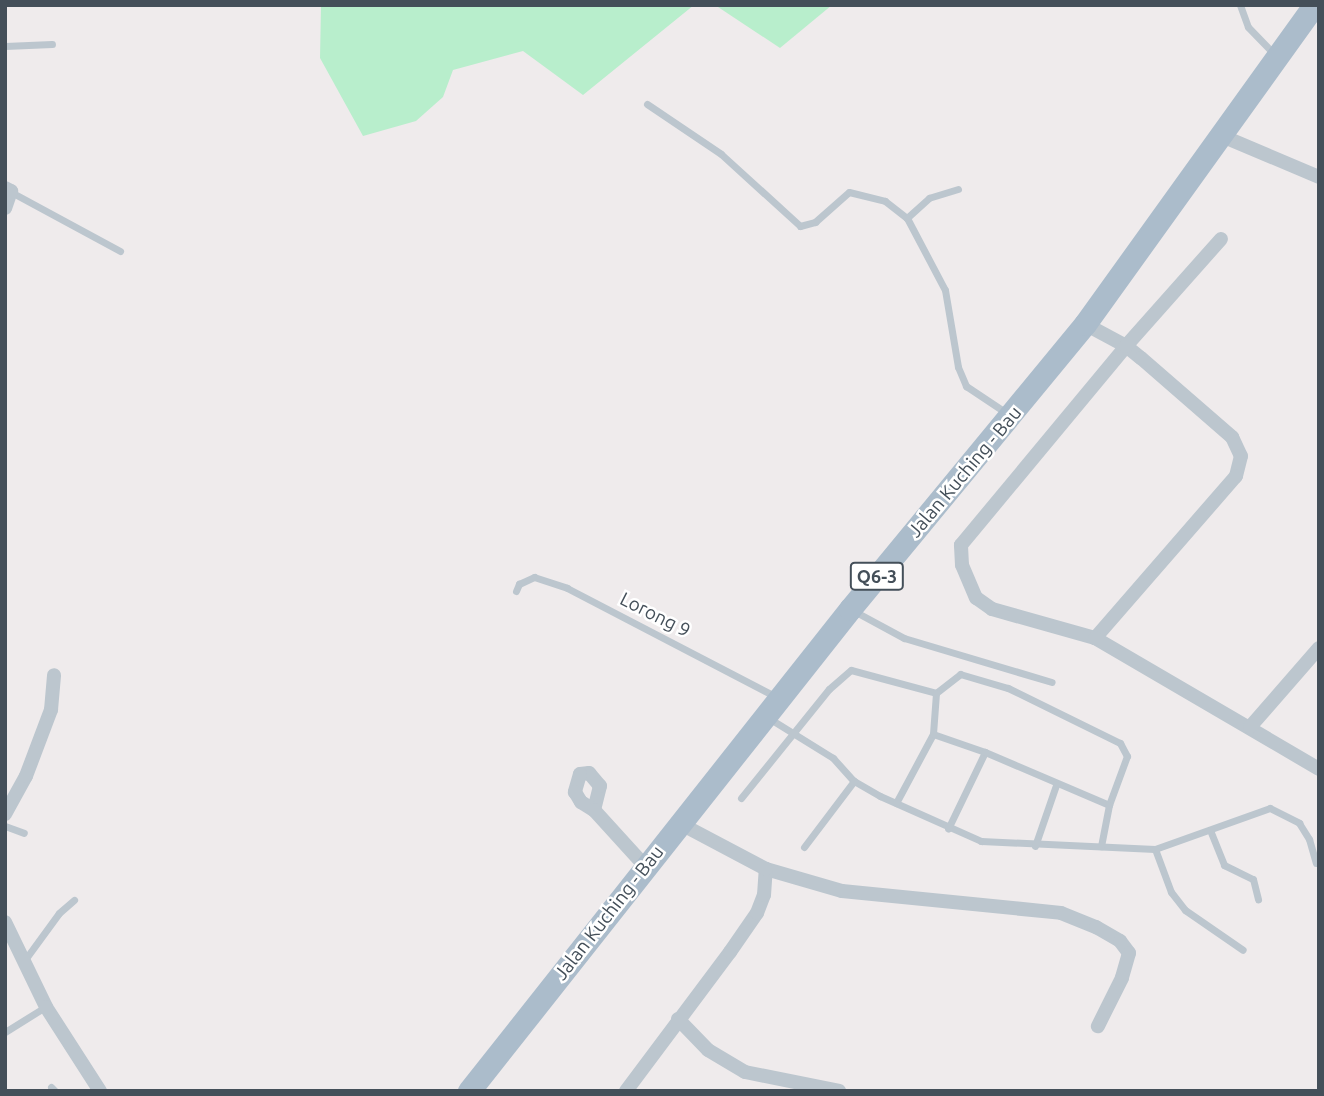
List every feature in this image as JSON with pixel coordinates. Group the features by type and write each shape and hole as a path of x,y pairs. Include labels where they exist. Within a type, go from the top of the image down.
{"main road":[{"name":"Jalan Kuching - Bau","path":"469,1091 850,609 1012,416 1085,324 1314,5"}],"street":[{"path":"1222,136 1319,177"},
{"path":"5,208 8,190"},
{"path":"1221,239 1126,346 961,545 962,565 976,598 992,609 1095,638 1319,769"},
{"path":"1085,324 1126,346 1232,437 1241,456 1236,476 1095,638"},
{"path":"1250,727 1319,648"},
{"path":"5,814 26,776 51,710 54,675"},
{"path":"594,810 645,866"},
{"path":"681,824 766,869 842,891 1061,914 1096,927 1120,941 1129,953 1122,978 1097,1026"},
{"path":"626,1091 757,914 766,869"},
{"path":"6,927 46,1007 100,1091"},
{"path":"678,1019 695,1039 729,1064 773,1086 839,1091"}],"lane":[{"path":"1240,5 1248,27 1278,56"},
{"path":"5,46 52,44"},
{"path":"647,104 721,154 800,226 814,222 849,192 885,201 907,218 946,290 958,367 966,386 1012,416"},
{"path":"907,218 929,198 958,189"},
{"path":"8,190 120,251"},
{"name":"Lorong 9","path":"516,592 519,584 534,577 567,588 773,707"},
{"path":"850,609 904,638 1052,682"},
{"path":"741,798 840,677 851,670 936,693"},
{"path":"896,803 933,734 936,693 960,674 1008,688 1109,734 1127,755 1109,805 1101,846"},
{"path":"773,707 793,734 833,758 855,780 948,829 981,841 1035,846 1155,849 1249,813 1270,808 1299,823 1309,839 1316,863"},
{"path":"933,734 985,752 1056,785 1109,805"},
{"path":"948,829 985,752"},
{"path":"804,847 855,780"},
{"path":"1035,846 1056,785"},
{"path":"5,826 24,833"},
{"path":"1210,830 1223,865 1253,879 1258,899"},
{"path":"1155,849 1171,892 1185,910 1243,950"},
{"path":"24,961 58,913 74,900"},
{"path":"5,1032 46,1007"}],"green space":[{"path":"321,5 694,5 583,95 523,51 453,70 443,97 416,121 363,136 320,58"},
{"path":"715,5 832,5 780,48"}]}
